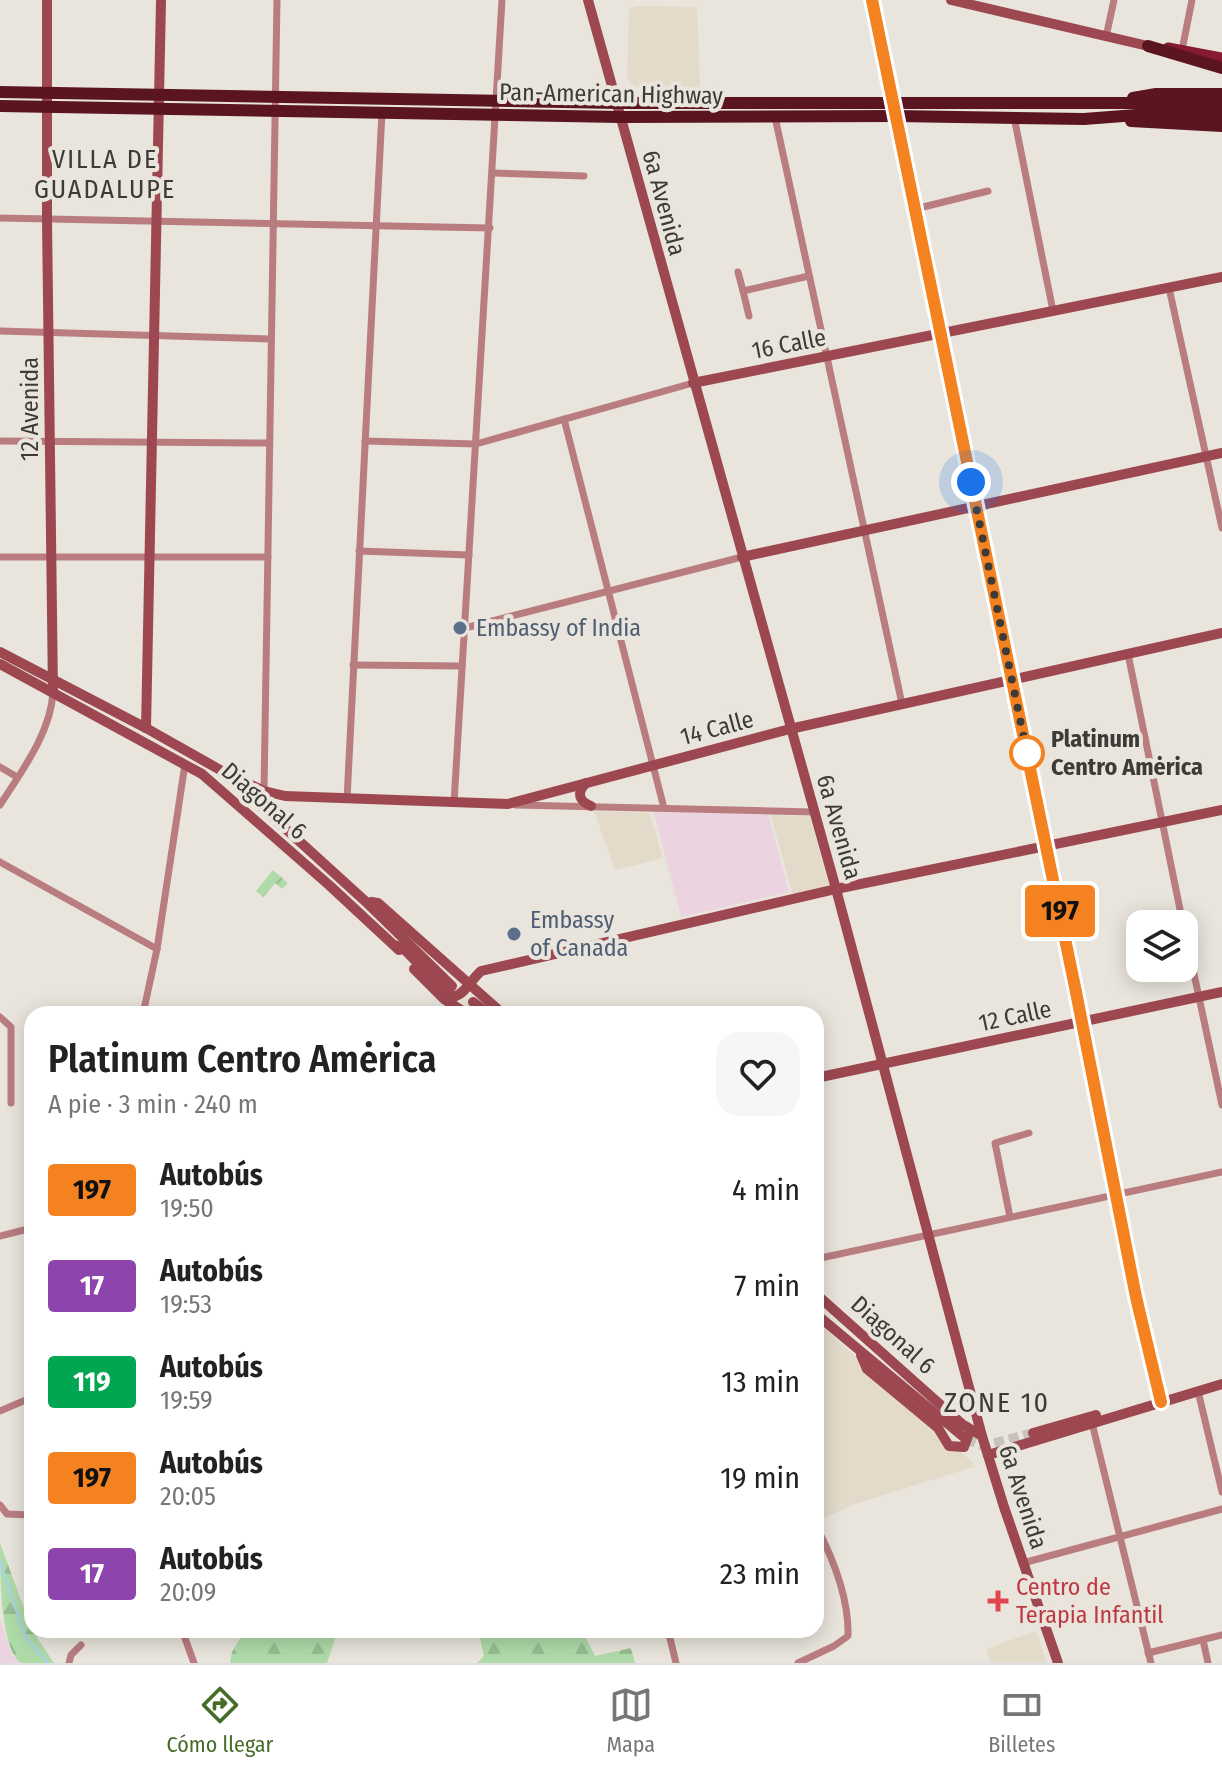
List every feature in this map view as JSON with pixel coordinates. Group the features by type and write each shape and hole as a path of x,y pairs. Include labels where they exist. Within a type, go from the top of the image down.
{"highway":[{"path":"1148,46 1222,68"},
{"name":"Pan-American Highway","path":"0,92 47,100"},
{"path":"1122,102 1156,94 1222,94"},
{"name":"Pan-American Highway","path":"0,106 47,100 618,110 775,117 1014,116 1084,119 1149,114 1222,114"},
{"name":"Pan-American Highway","path":"618,110 893,101 1222,103"},
{"name":"Pan-American Highway","path":"276,104 382,112 497,108"},
{"path":"1084,119 1222,126"}],"main road":[{"path":"1148,46 1222,58"}],"street":[{"name":"12 Avenida","path":"0,805 48,720 53,692 47,0"},
{"path":"146,728 161,0"},
{"path":"264,791 277,0"},
{"path":"454,803 502,0"},
{"name":"6a Avenida","path":"588,0 836,889 982,1436 1058,1663"},
{"path":"872,0 1115,1195 1161,1402"},
{"path":"951,0 1148,46"},
{"path":"1106,37 1114,0"},
{"path":"1182,50 1192,0"},
{"path":"347,799 382,112"},
{"path":"1014,116 1053,311"},
{"path":"775,117 902,704"},
{"path":"493,173 584,176"},
{"path":"915,209 988,191"},
{"path":"0,218 490,228"},
{"path":"738,272 749,316"},
{"path":"743,291 809,276"},
{"name":"16 Calle","path":"365,441 476,444 693,383 1222,277"},
{"path":"1169,288 1222,528"},
{"path":"0,331 270,339"},
{"path":"564,419 664,808"},
{"path":"0,441 269,443"},
{"path":"465,628 742,557 1222,453"},
{"path":"359,551 469,555"},
{"path":"0,557 268,557"},
{"name":"14 Calle","path":"222,771 264,791 285,796 454,803 542,801 586,783 790,729 1222,633"},
{"name":"Diagonal 6","path":"0,652 222,771 365,901 452,986"},
{"path":"1128,654 1181,910"},
{"name":"Diagonal 6","path":"0,664 202,774 394,945 431,988 456,1006"},
{"path":"353,665 462,666"},
{"path":"145,1006 157,949 185,764"},
{"path":"0,767 17,777"},
{"path":"586,783 579,797 591,806"},
{"path":"542,801 591,806 814,812"},
{"path":"394,945 402,947 451,996 462,994 467,983 481,971 836,889 1222,810"},
{"path":"0,862 157,949"},
{"name":"Diagonal 6","path":"365,901 378,903 467,983 483,1006"},
{"path":"481,971 475,981 475,996 491,1006"},
{"path":"1196,982 1222,1105"},
{"name":"12 Calle","path":"824,1076 1222,992"},
{"path":"0,1017 11,1027 11,1103"},
{"path":"1010,1217 995,1143 1029,1133"},
{"path":"824,1257 1222,1172"},
{"path":"0,1236 24,1230"},
{"name":"Diagonal 6","path":"824,1301 962,1424 982,1436"},
{"name":"Diagonal 6","path":"824,1321 860,1352"},
{"path":"824,1324 828,1324"},
{"path":"860,1352 867,1369 938,1428 949,1446 960,1448 967,1443 968,1435 962,1424"},
{"path":"860,1352 966,1439"},
{"path":"988,1455 1222,1384"},
{"path":"1198,1391 1222,1492"},
{"path":"0,1411 24,1401"},
{"path":"1033,1433 1108,1412 1131,1410"},
{"path":"1092,1423 1151,1663"},
{"path":"0,1505 7,1514 24,1515"},
{"path":"1023,1563 1222,1509"},
{"path":"798,1663 848,1636 849,1615 838,1576 824,1544"},
{"path":"1148,1653 1222,1635"},
{"path":"185,1638 194,1663"},
{"path":"670,1638 676,1663"},
{"path":"1203,1640 1208,1663"},
{"path":"69,1663 71,1655 81,1645"}],"shaded area":[{"path":"636,6 697,7 700,88 638,88 631,84 627,78 629,9"},
{"path":"594,811 649,813 663,858 615,870"},
{"path":"654,812 768,814 789,892 681,917"},
{"path":"771,815 810,816 829,887 793,895"},
{"path":"824,1329 976,1466 855,1504 824,1518"},
{"path":"0,1617 12,1656 22,1663 0,1663"},
{"path":"1036,1631 1047,1663 991,1663 986,1649"}],"green space":[{"path":"273,870 288,883 282,889 275,883 263,897 256,891"},
{"path":"0,1543 24,1608 24,1638 37,1638 54,1663 22,1663 15,1656 5,1627"},
{"path":"240,1638 335,1638 327,1663 230,1663"},
{"path":"480,1638 586,1638 595,1656 631,1648 635,1663 477,1663 484,1656"}],"waterway":[{"path":"0,1561 24,1634"},
{"path":"26,1638 48,1663"}],"tunnel":[{"path":"966,1439 985,1446 1033,1433"}],"bus line":[{"name":"197","path":"872,0 1136,1297 1161,1402"}],"place":[{"name":"Embassy of India","path":"460,628"},
{"name":"Platinum Centro Amėrica","path":"1027,753"},
{"name":"Embassy of Canada","path":"514,934"},
{"name":"Centro de Terapia Infantil","path":"998,1601"}],"district":[{"name":"VILLA DE GUADALUPE","path":"105,174"},
{"name":"ZONE 10","path":"997,1402"}],"route":[{"path":"971,482 1027,753"}]}
